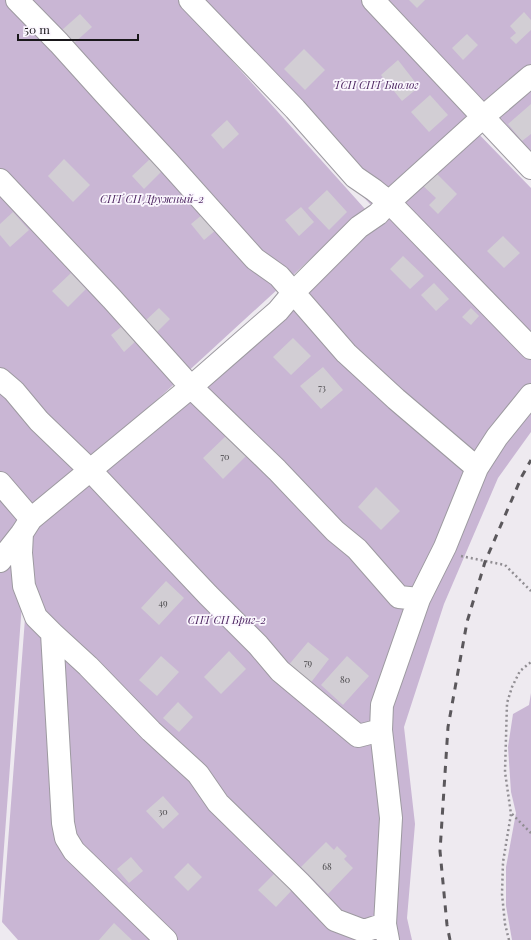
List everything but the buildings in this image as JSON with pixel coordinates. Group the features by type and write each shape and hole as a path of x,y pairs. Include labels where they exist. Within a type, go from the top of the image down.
{"street":[{"path":"17,0 59,43 255,259 279,276 346,353 396,400 477,468"},
{"path":"190,0 295,109 355,177 389,202 531,348"},
{"path":"373,0 531,168"},
{"path":"0,560 26,526 90,470 191,387 278,311 293,293 359,227 378,214 389,202 483,117 531,76"},
{"path":"0,180 112,299 191,387 277,470 335,531 357,549 399,597 419,600"},
{"path":"0,379 14,391 39,421 90,470 208,595 258,645 280,671 358,736 381,730"},
{"path":"0,484 26,526 21,553 24,586 36,617 88,666 151,731 198,774 218,803 299,882 335,920 364,931 386,932 391,818 381,730 382,705 419,600 444,547 477,468 497,437 531,395"},
{"path":"52,633 63,823 66,838 74,851 166,940"}],"path":[{"path":"444,547 464,557 505,566 531,591"},
{"path":"509,940 505,924 502,894 503,862 511,814 506,772 507,703 512,687 520,671 531,662"},
{"path":"511,814 531,833"}],"green space":[{"name":"СНТ СН Дружный-2","path":"0,0 531,0 531,180 469,118 371,205 217,44 365,209 0,544"},
{"name":"СНТ СН Бриг-2","path":"468,123 531,188 531,432 498,478 444,604 404,727 415,824 407,918 412,940 18,940 2,922 32,526"},
{"path":"27,536 0,901 0,559"},
{"path":"531,693 531,940 512,940 506,906 506,867 516,813 511,792 508,747 513,714 529,705"}],"railway":[{"path":"450,940 447,925 440,851 448,727 467,622 485,562 522,476 531,460"}],"park label":[{"name":"ТСН СНТ Биолог","path":"376,85"}]}
